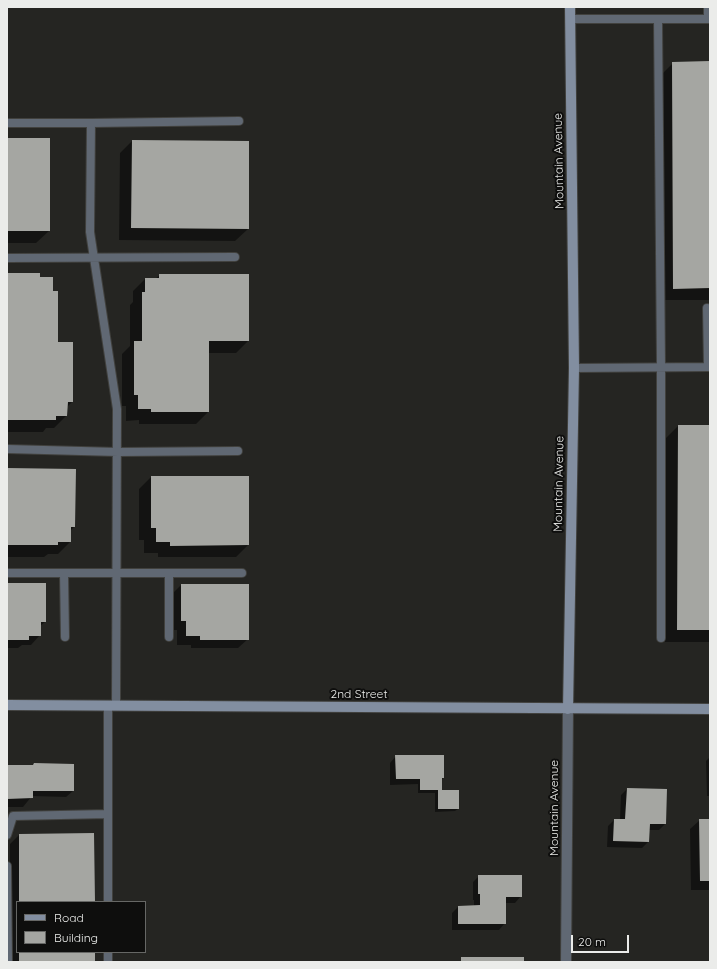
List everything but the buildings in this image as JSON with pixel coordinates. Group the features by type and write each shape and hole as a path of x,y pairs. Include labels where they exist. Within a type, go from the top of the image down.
{"main road":[{"name":"Mountain Avenue","path":"568,709 574,368 570,7"},
{"name":"2nd Street","path":"7,705 710,709"}],"street":[{"name":"Mountain Avenue","path":"566,962 568,709"}],"lane":[{"path":"570,19 709,19 708,7"},
{"path":"658,19 661,367 661,638"},
{"path":"7,123 239,121"},
{"path":"91,123 90,232 118,409 117,573 108,814 108,901"},
{"path":"7,258 235,257"},
{"path":"574,368 709,367 707,308"},
{"path":"7,449 118,452 238,451"},
{"path":"7,573 242,574"},
{"path":"64,573 64,637"},
{"path":"168,637 169,574"},
{"path":"7,835 13,816 108,814"},
{"path":"7,866 8,962"}]}
